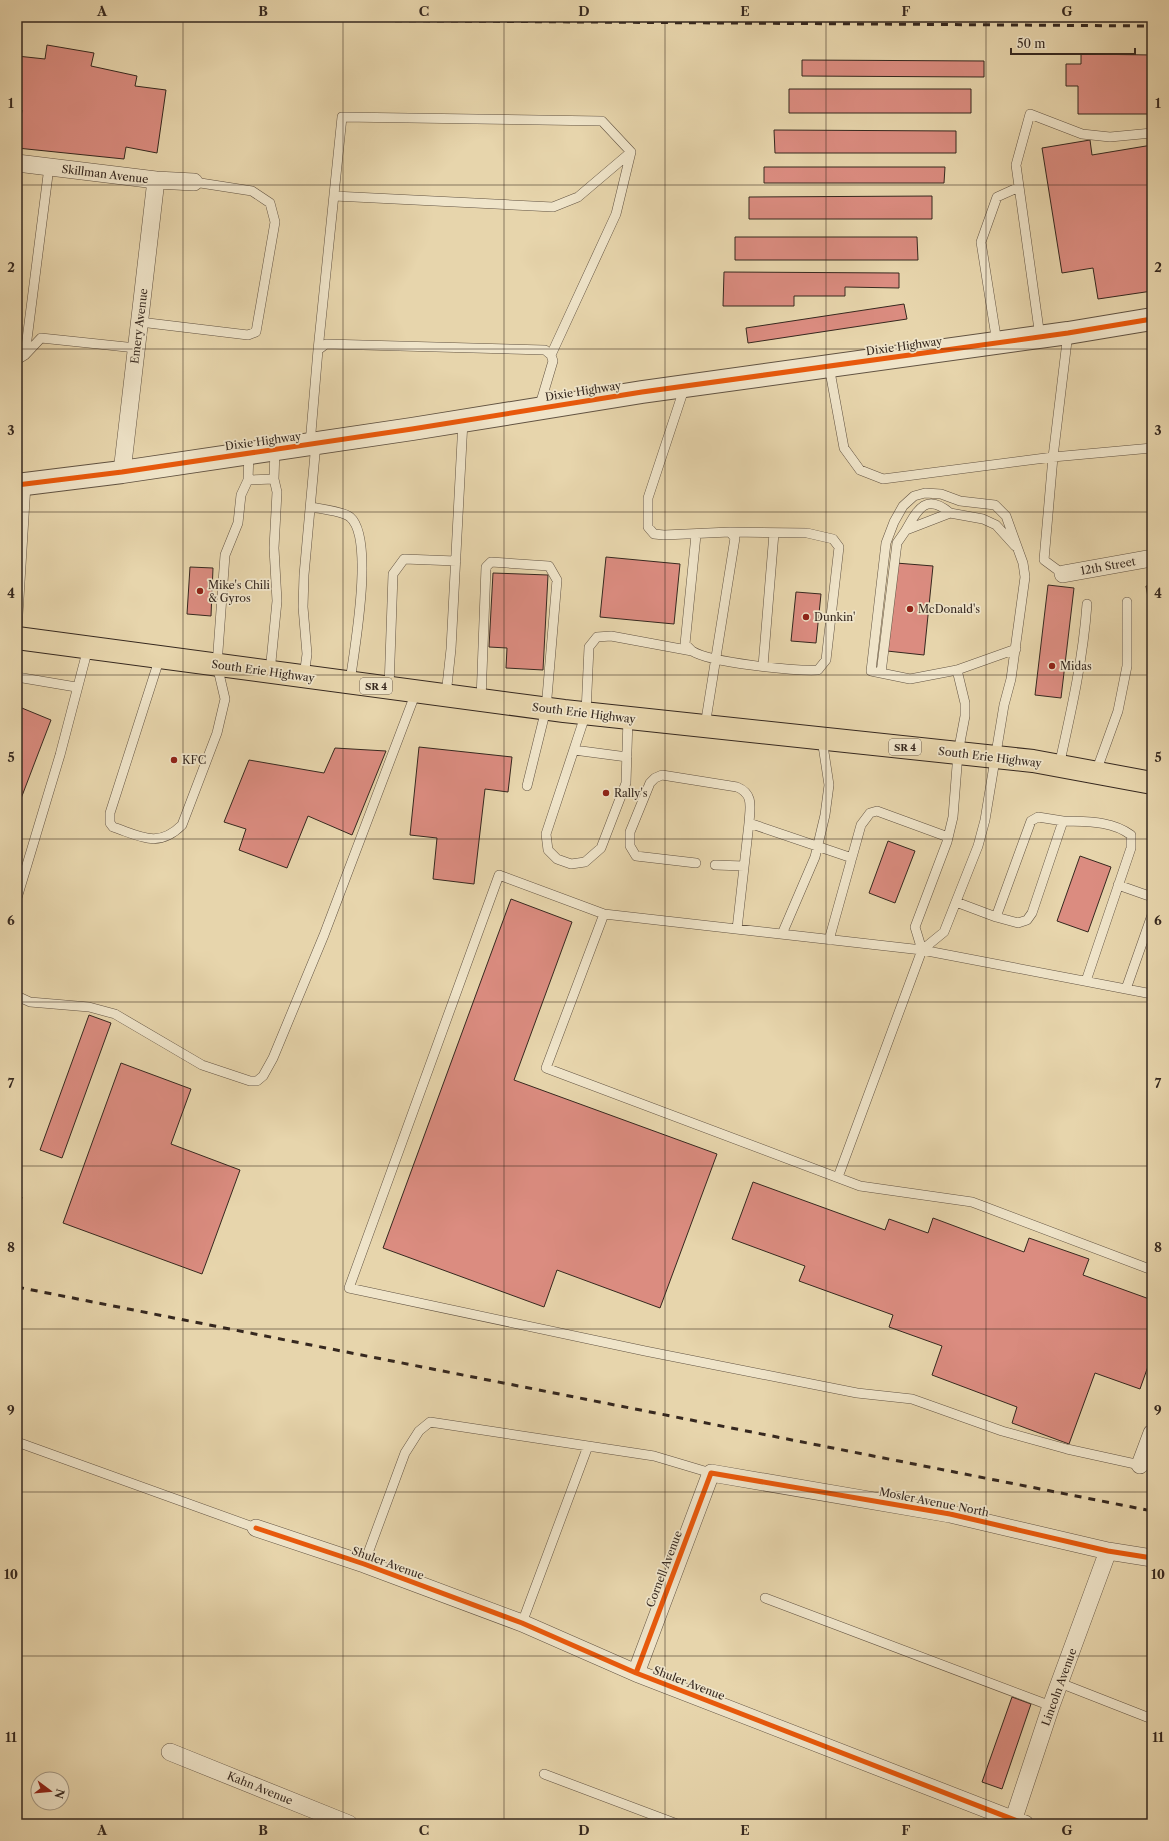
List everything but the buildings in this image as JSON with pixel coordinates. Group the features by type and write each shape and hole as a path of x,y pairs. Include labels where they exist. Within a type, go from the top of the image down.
{"main road":[{"name":"South Erie Highway","path":"17,638 546,709 994,757 1096,772 1152,783"}],"street":[{"name":"Skillman Avenue","path":"17,163 156,180 194,182"},
{"name":"Emery Avenue","path":"122,472 156,180"},
{"name":"Dixie Highway","path":"21,485 313,444 685,386 1068,333 1152,319"},
{"name":"12th Street","path":"1063,574 1152,558"},
{"path":"1140,1465 1152,1433"},
{"name":"Mosler Avenue North","path":"711,1473 950,1514 1108,1551 1152,1558"},
{"name":"Cornell Avenue","path":"636,1673 711,1473"},
{"name":"Shuler Avenue","path":"256,1528 364,1564 522,1623 636,1673 1017,1822"},
{"name":"Lincoln Avenue","path":"1017,1822 1051,1706 1108,1551"},
{"name":"Kahn Avenue","path":"170,1752 349,1824"}],"lane":[{"path":"1040,337 1016,165 1030,114 1082,134 1110,137 1152,133"},
{"path":"304,676 307,654 303,607 304,575 311,507 318,350 342,117 602,121 631,152"},
{"path":"334,196 553,207 578,197 631,152"},
{"path":"551,354 616,214 631,152"},
{"path":"25,355 49,167"},
{"path":"140,322 248,335 256,332 276,222 270,203 252,191 194,182"},
{"path":"997,343 981,242 997,197 1019,186"},
{"path":"1063,574 1044,560 1053,457 1068,333"},
{"path":"17,360 25,355 41,338 136,348"},
{"path":"318,350 326,344 545,350 551,354 553,361 539,408"},
{"path":"829,366 844,448 860,470 883,479 1053,457 1152,448"},
{"path":"628,718 626,783 601,848 585,862 571,864 557,859 548,850 546,834 586,713 589,647 597,637 611,636 692,651 716,659 800,671 818,670 826,660 839,547 833,540 808,533 730,532 696,535 654,534 648,527 648,498 685,386"},
{"path":"446,695 451,649 463,420"},
{"path":"270,672 277,601 274,548 277,492 274,479 275,449"},
{"path":"160,657 110,813 110,823 113,827 149,839 161,838 173,834 182,825 217,733 225,699 217,665 225,555 238,523 241,495 248,480 249,453"},
{"path":"248,480 274,479"},
{"path":"17,631 21,485"},
{"path":"838,1177 922,950 944,932 978,846 985,820 994,757 1004,705 1011,679 1016,649 1025,577 1023,563 1006,516 995,505 960,501 942,494 925,493 914,496 902,506 886,544 871,671 910,679 957,670 1016,649"},
{"path":"881,673 897,543 916,511 924,505 932,503 941,505 950,513 982,519 996,525 1017,548"},
{"path":"311,507 350,517 357,528 361,541 362,563 358,619 350,683"},
{"path":"906,530 950,513"},
{"path":"705,726 735,538 730,532"},
{"path":"763,666 774,533"},
{"path":"692,651 685,644 696,535"},
{"path":"389,688 393,574 404,559 456,561"},
{"path":"481,700 486,567 491,562 548,566 557,580 546,709 527,786"},
{"path":"1096,772 1118,710 1127,666 1127,602"},
{"path":"1059,766 1074,701 1084,646 1088,604"},
{"path":"17,898 60,755 76,687 88,648"},
{"path":"922,950 915,927 948,837 953,817 958,753 965,703 957,670"},
{"path":"17,677 76,687"},
{"path":"17,996 30,1002 89,1007 115,1014 202,1065 250,1081 257,1081 263,1076 273,1058 324,935 416,691"},
{"path":"782,934 817,847 825,815 829,785 822,739"},
{"path":"574,750 627,757"},
{"path":"696,863 636,856 630,846 630,832 650,783 655,778 662,775 737,787 745,790 750,799 749,823 737,929"},
{"path":"829,940 861,826 870,813 877,811 948,837"},
{"path":"996,917 1031,821 1038,817 1063,821 1106,823 1121,828 1130,835 1131,848 1086,981"},
{"path":"956,902 1018,924 1027,920 1032,913 1063,821"},
{"path":"749,823 852,858"},
{"path":"715,865 744,866"},
{"path":"1140,1465 1067,1449 1002,1431 912,1399 857,1393 407,1302 349,1288 499,876 604,914 922,950 1152,994"},
{"path":"1118,885 1152,897"},
{"path":"604,914 546,1068 860,1186 972,1202 1152,1270"},
{"path":"1126,989 1152,915"},
{"path":"364,1564 406,1453 419,1431 430,1422 654,1456 711,1473"},
{"path":"17,1442 256,1528"},
{"path":"522,1623 588,1446"},
{"path":"765,1598 1051,1706"},
{"path":"1060,1683 1152,1719"},
{"path":"544,1774 678,1824"}],"railway":[{"path":"17,18 1152,26"},
{"path":"17,1287 1152,1511"}],"cycle path":[{"path":"17,485 122,472 412,429 642,392 1068,333 1152,319"},
{"path":"636,1673 711,1473 950,1514 1108,1551 1152,1558"},
{"path":"256,1528 364,1564 522,1623 636,1673 1025,1824"}],"place":[{"name":"Mike's Chili & Gyros","path":"200,591"},
{"name":"McDonald's","path":"910,609"},
{"name":"Dunkin'","path":"806,617"},
{"name":"Midas","path":"1052,666"},
{"name":"KFC","path":"174,760"},
{"name":"Rally's","path":"606,793"}]}
